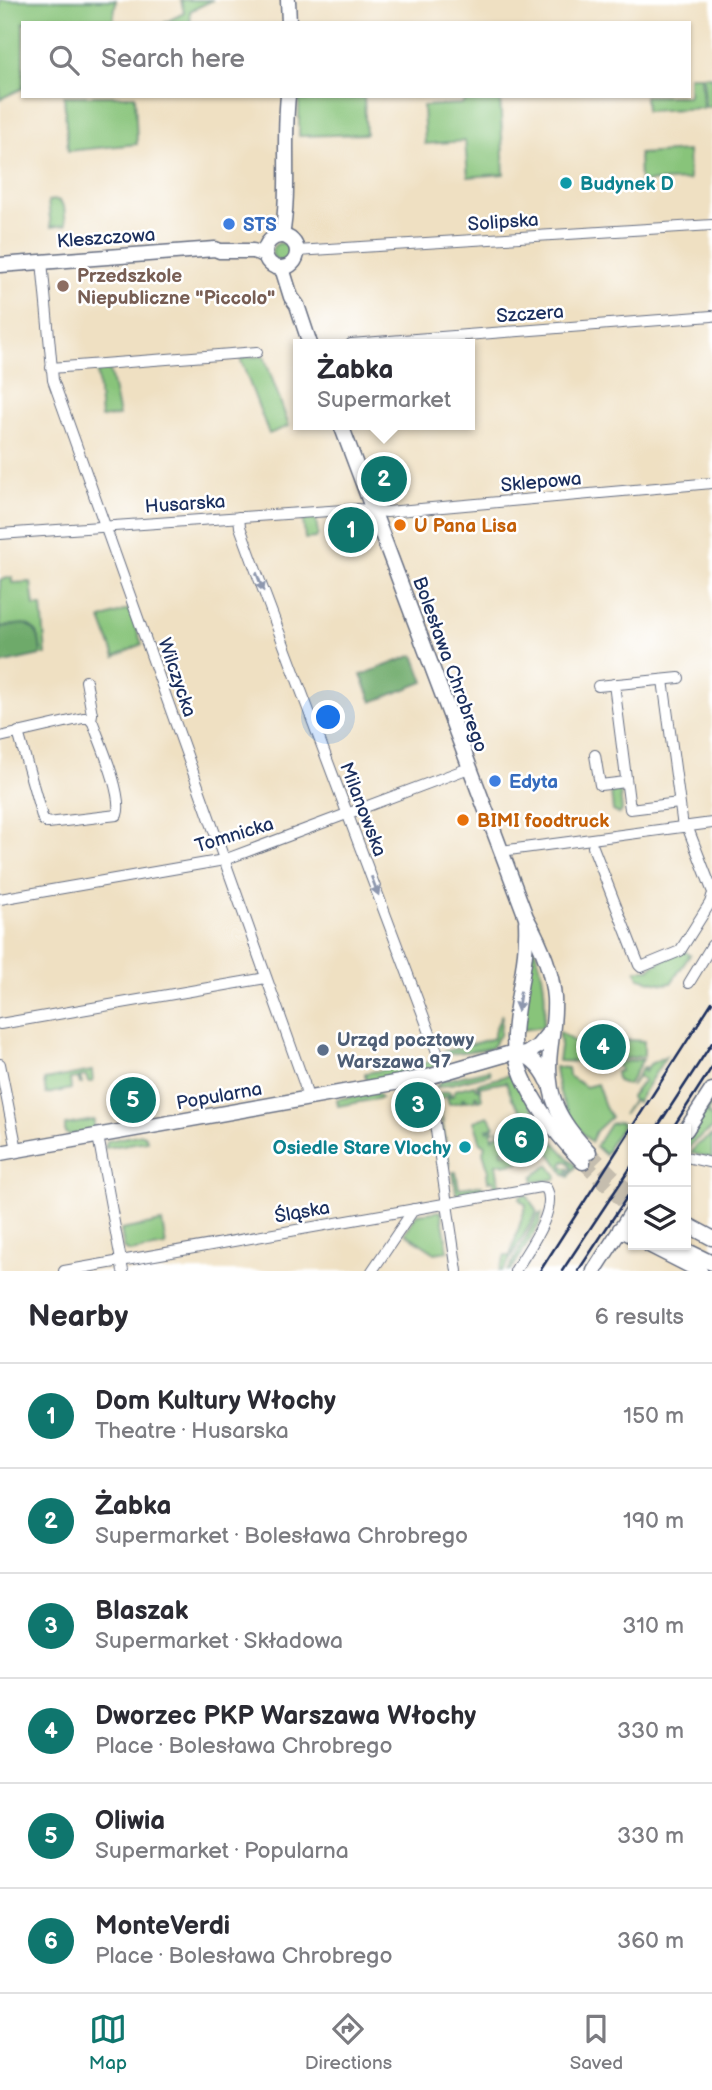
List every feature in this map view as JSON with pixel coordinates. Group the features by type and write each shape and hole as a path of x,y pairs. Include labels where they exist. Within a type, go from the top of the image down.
{"main road":[{"path":"288,0 289,21"},
{"path":"288,98 285,122 287,178 292,191 283,251 308,339"},
{"name":"Kleszczowa","path":"0,265 215,249 227,244 283,251"},
{"name":"Bolesława Chrobrego","path":"343,430 526,917 538,939 550,975 554,999 549,1086 554,1104 586,1157 554,1129 530,1090 519,1056 514,1033 526,950 526,917"},
{"name":"Popularna","path":"0,1153 445,1073 465,1072 519,1056 541,1043 552,1029"},
{"path":"519,1056 540,1068 549,1086"},
{"path":"690,1124 712,1090"},
{"path":"691,1227 712,1238"},
{"path":"594,1271 627,1233"},
{"path":"691,1242 712,1253"},
{"path":"659,1250 700,1271"},
{"path":"687,1250 712,1262"}],"street":[{"name":"Solipska","path":"283,251 712,225"},
{"name":"Wilczycka","path":"42,261 53,380 304,1083 307,1099"},
{"name":"Szczera","path":"415,339 712,316"},
{"path":"51,368 257,352"},
{"name":"Sklepowa","path":"373,510 387,512 712,483"},
{"name":"Husarska","path":"0,534 373,510"},
{"name":"Milanowska","path":"239,517 240,527 258,576 445,1073"},
{"path":"598,686 679,678"},
{"path":"663,680 679,803 686,829 712,890"},
{"path":"0,737 87,719 92,713 86,681"},
{"path":"614,684 630,809 679,803"},
{"path":"18,732 43,820 48,823 115,816 119,807 110,765 87,719"},
{"path":"595,755 600,785 626,782"},
{"name":"Tomnicka","path":"0,899 224,860 469,768"},
{"path":"501,851 686,829 712,823"},
{"path":"593,846 641,967 680,951 712,896"},
{"path":"688,983 712,945"},
{"path":"0,1024 266,978"},
{"path":"0,1064 17,1150"},
{"path":"428,1077 457,1271"},
{"path":"98,1136 122,1266"},
{"path":"691,1158 712,1163"},
{"name":"Śląska","path":"64,1271 122,1266 414,1209 545,1188 549,1198 548,1212 515,1271"},
{"path":"372,1271 414,1209"}],"green space":[{"path":"0,0 116,0 113,21 21,21 21,89 0,99"},
{"path":"181,0 213,0 190,11 191,21 168,21 184,13"},
{"path":"691,76 701,76 703,108 646,111 645,98 691,98"},
{"path":"703,76 712,76 712,107 705,107"},
{"path":"64,98 135,98 137,144 68,151"},
{"path":"364,98 366,134 299,136 299,100"},
{"path":"500,98 504,174 468,177 465,141 425,144 423,106 462,104 467,99"},
{"path":"688,151 689,180 640,182 639,154"},
{"path":"58,200 64,207 66,225 51,227 48,201"},
{"path":"277,243 285,243 290,252 288,259 277,261 272,256 272,248"},
{"path":"264,356 289,426 269,434 240,358"},
{"path":"109,367 119,416 101,418 97,368"},
{"path":"316,518 316,538 305,539 303,519"},
{"path":"12,577 12,583 31,582 34,606 42,606 46,655 41,655 38,636 31,627 0,627 0,580"},
{"path":"129,609 142,644 115,657 101,619"},
{"path":"24,624 36,632 41,655 0,664 0,627"},
{"path":"414,655 424,682 372,702 361,675"},
{"path":"620,791 622,811 619,814 613,811 611,793"},
{"path":"533,945 544,986 543,1027 520,1030"},
{"path":"683,950 690,955 671,983 639,978 636,970 649,970"},
{"path":"502,1014 500,1035 491,1048 444,1055 443,1052 494,1038"},
{"path":"559,1032 576,1043 573,1048 583,1062 558,1061 561,1040"},
{"path":"628,1040 644,1041 644,1056 617,1060"},
{"path":"666,1056 637,1102 634,1100 623,1115 632,1101 631,1097 644,1080 638,1076 631,1086 643,1067 645,1072 650,1064"},
{"path":"643,1059 628,1085 617,1081 616,1072 620,1071 619,1066 615,1066 618,1063"},
{"path":"436,1061 430,1070 369,1082 365,1077 365,1073"},
{"path":"555,1067 568,1068 569,1076 586,1087 597,1084 611,1117 596,1131 591,1142 566,1108"},
{"path":"489,1070 490,1074 435,1088 442,1081"},
{"path":"92,1071 93,1082 88,1082 86,1076 80,1077 82,1084 78,1078 70,1079 71,1089 46,1094 44,1080"},
{"path":"509,1075 518,1084 551,1139 576,1166 569,1177 567,1176 572,1169 569,1162 562,1164 569,1169 565,1175 512,1098 506,1082 478,1087 477,1084"},
{"path":"474,1085 476,1089 480,1089 482,1099 478,1100 475,1096 475,1100 465,1101 464,1098 463,1102 449,1104 447,1098 454,1095 455,1090"},
{"path":"449,1091 451,1094 439,1099 449,1165 444,1160 442,1151 445,1147 441,1116 437,1113 434,1095"},
{"path":"377,1093 381,1098 338,1106 337,1099"},
{"path":"712,1099 707,1113 712,1117 712,1129 691,1145 691,1132"},
{"path":"488,1116 495,1126 487,1129 488,1131 492,1128 494,1131 491,1132 492,1139 499,1134 497,1129 511,1149 502,1149 502,1153 513,1152 520,1162 496,1164 500,1188 495,1189 494,1180 488,1181 489,1172 483,1152 485,1145 481,1143 474,1121"},
{"path":"94,1120 92,1131 69,1135 65,1133 65,1125"},
{"path":"610,1124 623,1124 604,1154 596,1146"},
{"path":"142,1134 147,1141 105,1148 107,1141"},
{"path":"712,1135 712,1158 691,1153"},
{"path":"549,1165 557,1176 556,1179 534,1182 533,1176"},
{"path":"453,1172 456,1172 459,1188 481,1185 486,1191 480,1192 476,1189 471,1194 458,1196"},
{"path":"527,1195 537,1212 503,1271 499,1271 505,1256 510,1256 526,1205 519,1199"},
{"path":"441,1211 448,1251 435,1253 405,1233 417,1214"},
{"path":"542,1213 539,1225 511,1271 508,1271 538,1215"},
{"path":"162,1222 166,1246 130,1252 124,1249 121,1230"}],"tunnel":[{"path":"589,1152 628,1191"},
{"path":"583,1162 628,1206"}],"railway":[{"path":"540,1271 712,1002"},
{"path":"659,1124 712,1043"},
{"path":"675,1124 712,1067"},
{"path":"562,1271 628,1172"},
{"path":"578,1271 628,1196"}],"place":[{"name":"Budynek D","path":"566,183"},
{"name":"STS","path":"229,224"},
{"name":"Przedszkole Niepubliczne \"Piccolo\"","path":"63,286"},
{"name":"Żabka","path":"384,479"},
{"name":"U Pana Lisa","path":"400,525"},
{"name":"Dom Kultury Włochy","path":"351,530"},
{"name":"Edyta","path":"495,781"},
{"name":"BIMI foodtruck","path":"463,820"},
{"name":"Dworzec PKP Warszawa Włochy","path":"603,1047"},
{"name":"Urząd pocztowy Warszawa 97","path":"323,1050"},
{"name":"Oliwia","path":"133,1100"},
{"name":"Blaszak","path":"418,1105"},
{"name":"MonteVerdi","path":"521,1140"},
{"name":"Osiedle Stare Vlochy","path":"465,1147"}]}
